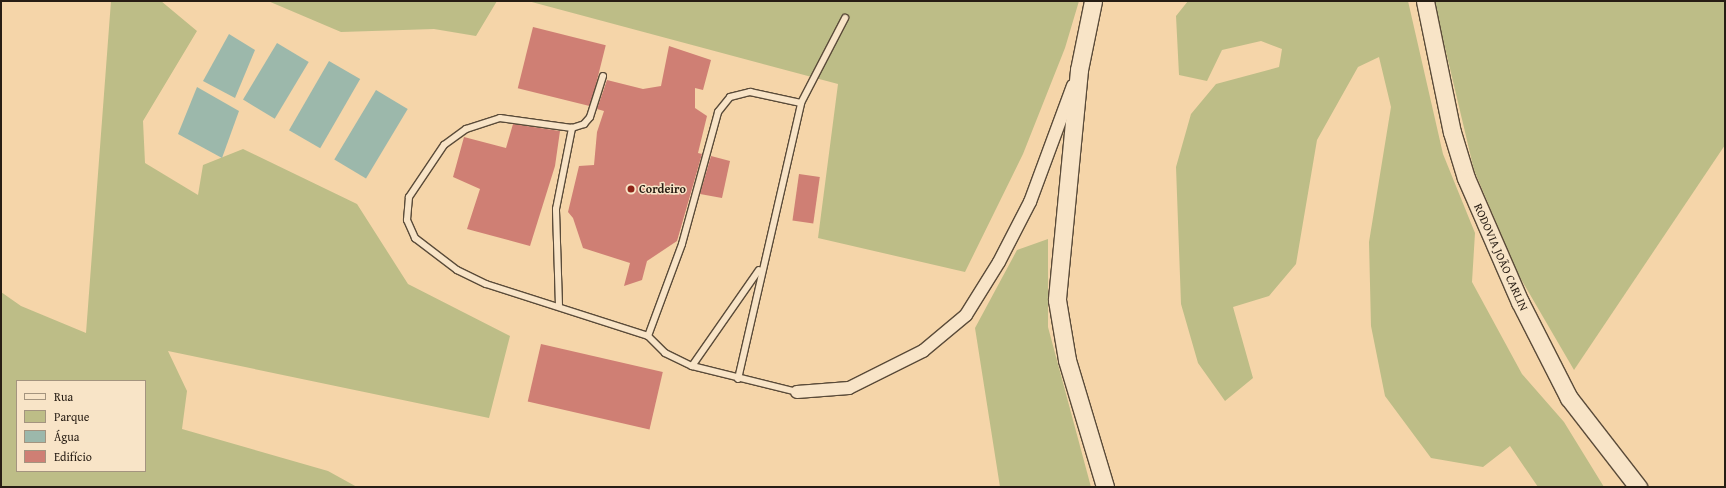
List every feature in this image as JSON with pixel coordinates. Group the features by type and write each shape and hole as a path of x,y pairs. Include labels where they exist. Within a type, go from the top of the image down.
{"main road":[{"path":"1093,1 1079,70 1059,262 1058,319 1106,487"},
{"name":"RODOVIA JOÃO CARLIN","path":"1424,1 1452,132 1466,178 1520,302 1569,398 1638,487"}],"street":[{"path":"797,392 849,388 923,351 966,315 999,262 1030,202 1079,70"}],"lane":[{"path":"738,379 761,267 801,103 845,18"},
{"path":"603,76 590,117 584,124 572,128 500,118 466,129 444,145 409,197 407,220 415,238 457,270 486,284 559,306 648,336 665,353 692,366 738,379 797,392"},
{"path":"648,336 682,244 718,112 730,97 750,92 801,103"},
{"path":"559,306 556,209 572,128"},
{"path":"692,366 761,267"}],"green space":[{"path":"111,1 161,1 197,31 143,121 145,163 198,195 203,165 243,149 357,204 408,284 510,336 489,418 168,351 187,391 182,429 328,471 357,487 1,487 1,292 21,306 86,333"},
{"path":"268,1 497,1 476,36 434,29 341,32"},
{"path":"528,1 1079,1 1065,48 1023,154 965,272 818,238 838,84"},
{"path":"1188,1 1408,1 1443,154 1475,233 1472,282 1522,374 1564,422 1604,487 1538,487 1510,446 1483,467 1431,458 1385,396 1371,326 1369,242 1391,107 1379,57 1358,67 1317,140 1296,264 1269,296 1233,307 1253,378 1225,401 1198,363 1181,304 1176,167 1191,114 1216,84 1279,67 1282,49 1261,41 1222,50 1207,81 1179,75 1176,16"},
{"path":"1434,1 1725,1 1725,145 1574,370 1518,274 1474,170"},
{"path":"1048,239 1048,327 1091,487 1000,487 975,328 1017,250"}],"water":[{"path":"229,34 255,50 235,98 203,81"},
{"path":"277,43 309,62 275,119 243,100"},
{"path":"329,61 360,79 320,148 289,130"},
{"path":"197,87 239,111 222,158 178,134"},
{"path":"376,90 408,109 366,178 334,159"}],"building":[{"path":"533,27 606,45 591,106 518,88"},
{"name":"Cordeiro","path":"669,46 711,60 703,90 695,88 695,108 707,116 698,153 702,154 677,241 647,261 642,280 624,286 630,263 583,248 573,218 568,212 579,166 594,165 597,132 604,111 597,109 607,80 643,89 661,86"},
{"path":"513,124 560,131 555,166 530,246 467,229 480,189 453,177 464,137 506,148"},
{"path":"711,156 730,161 722,198 700,194"},
{"path":"799,174 820,177 813,223 792,221"},
{"path":"541,344 663,372 650,430 528,401"}],"place":[{"name":"Cordeiro","path":"631,189"}]}
